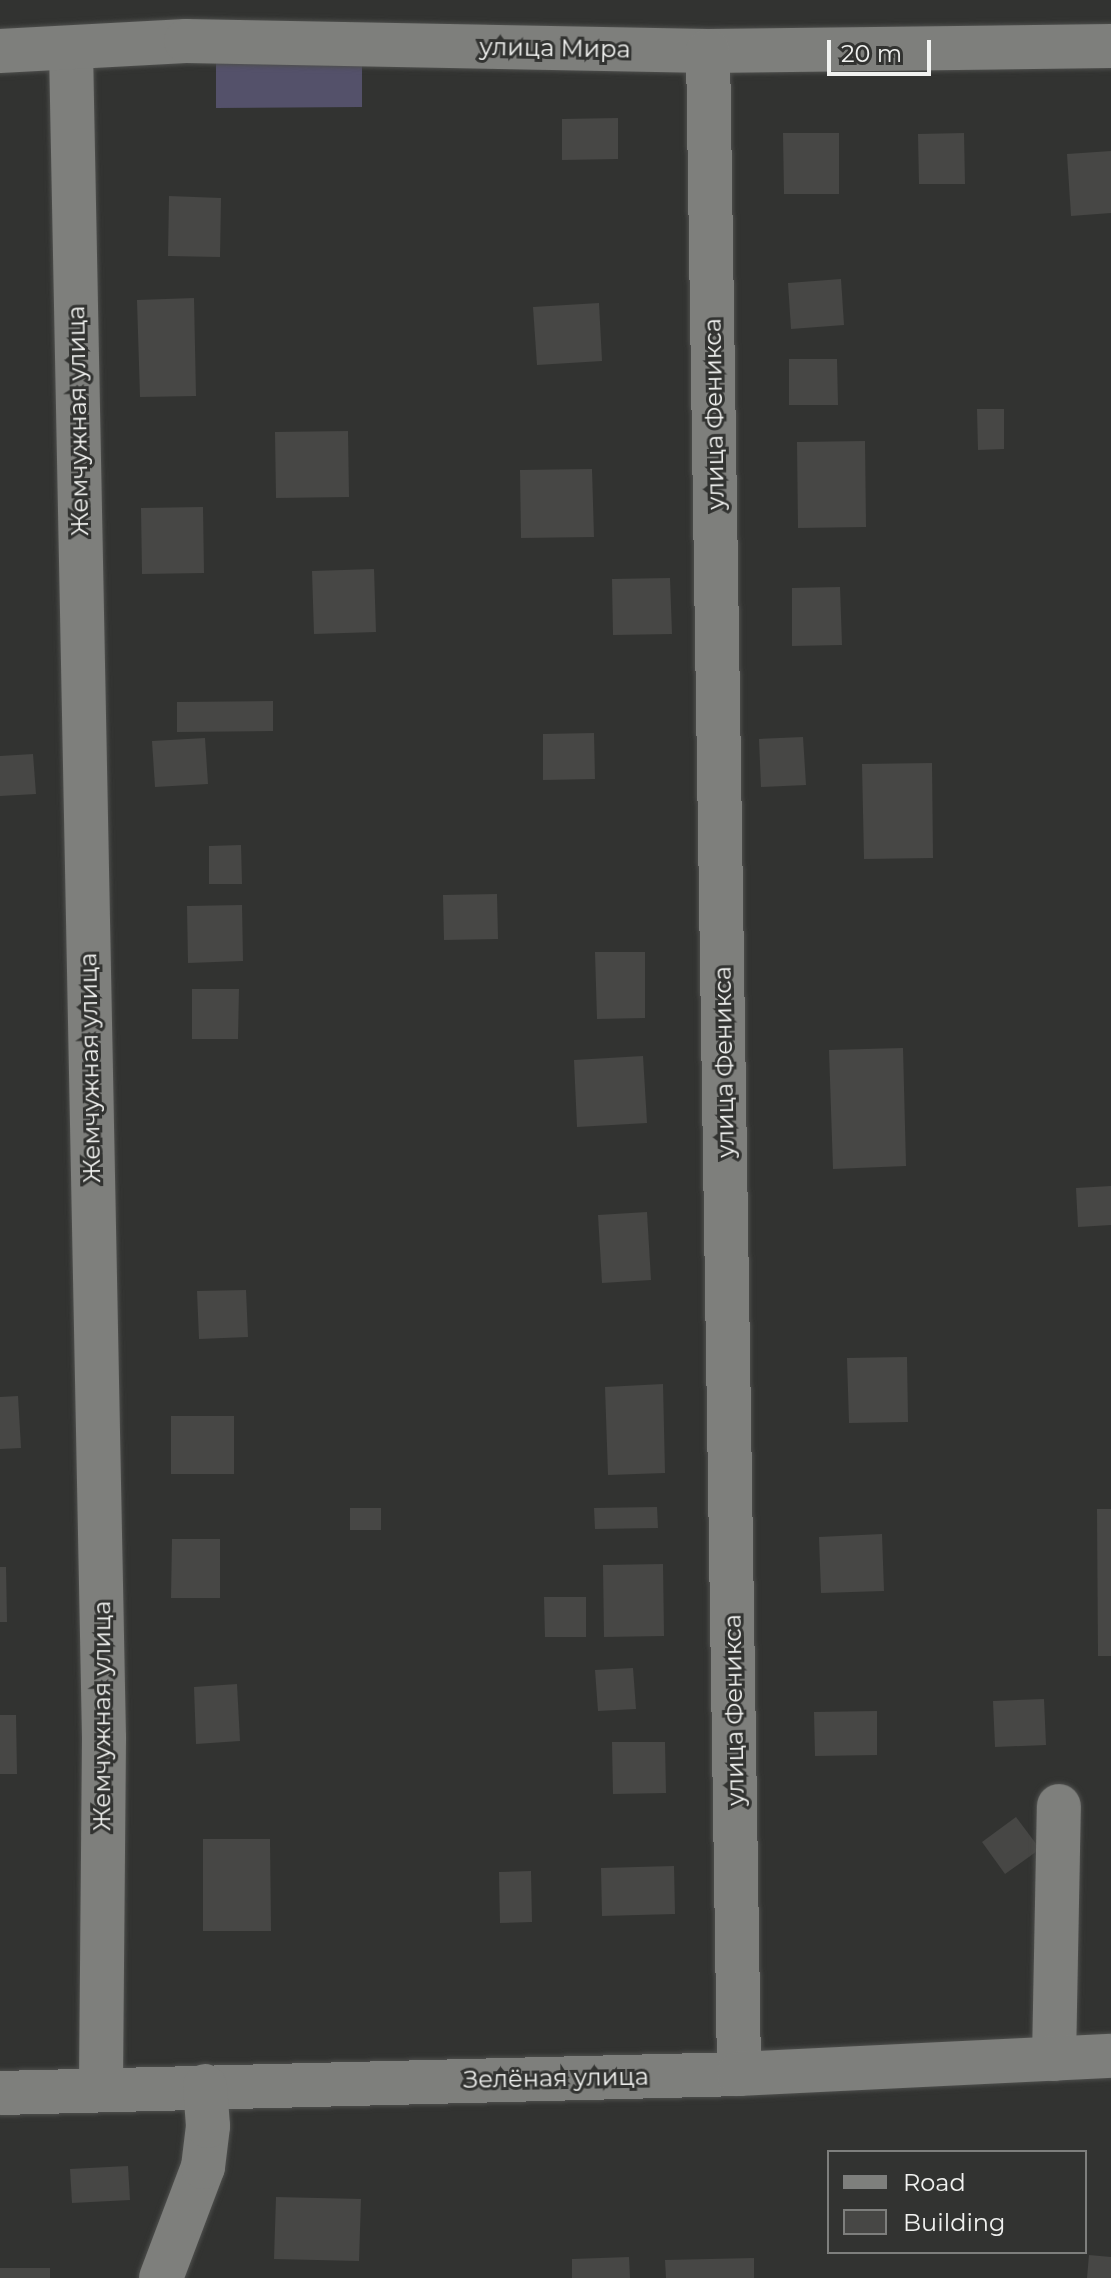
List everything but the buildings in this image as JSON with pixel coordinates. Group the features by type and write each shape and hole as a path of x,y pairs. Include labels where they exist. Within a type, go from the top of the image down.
{"street":[{"name":"улица Мира","path":"0,51 71,50 186,41 708,51 1111,46"},
{"name":"Жемчужная улица","path":"71,50 104,1738 101,2087"},
{"name":"улица Феникса","path":"708,51 739,2074"},
{"path":"1054,2059 1059,1806"},
{"name":"Зелёная улица","path":"0,2093 101,2087 739,2074 1111,2056"},
{"path":"161,2278 203,2167 208,2126 205,2086"}],"shaded area":[{"path":"362,55 362,107 216,108 216,56"}]}
